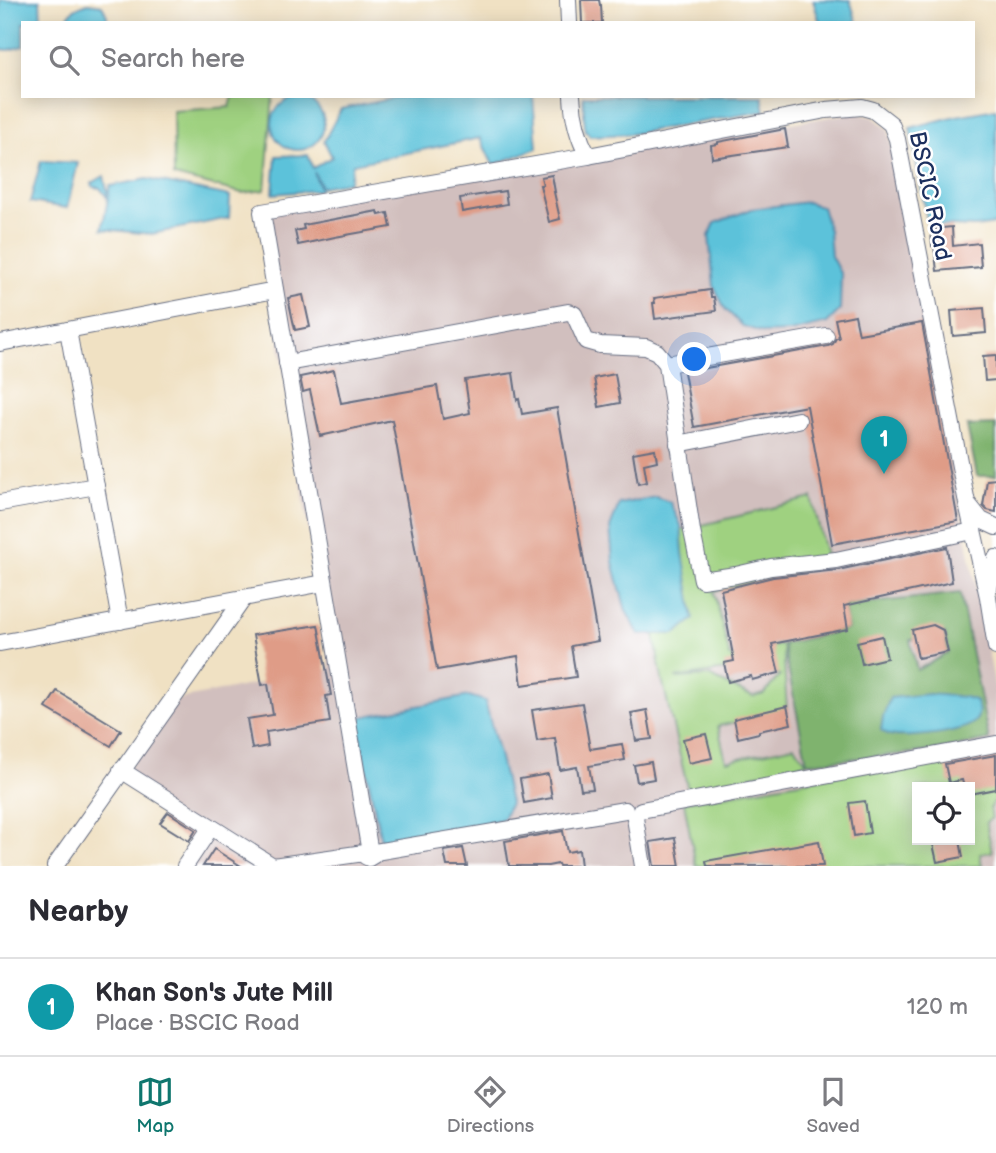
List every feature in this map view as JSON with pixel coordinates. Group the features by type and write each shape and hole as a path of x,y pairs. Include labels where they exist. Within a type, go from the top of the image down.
{"street":[{"path":"568,0 569,21"},
{"path":"572,98 573,119 588,156"},
{"name":"BSCIC Road","path":"275,290 262,212 588,156 826,110 862,107 873,110 891,124 897,139 996,647"},
{"path":"0,342 275,290 370,855"},
{"path":"287,363 568,312 574,314 586,341 600,345 646,347 657,352 667,364 702,580 771,567 836,560 973,531"},
{"path":"68,330 120,621"},
{"path":"667,364 826,336"},
{"path":"678,444 799,420"},
{"path":"0,503 96,486"},
{"path":"967,503 981,520 996,527"},
{"path":"988,597 996,558"},
{"path":"0,643 324,583"},
{"path":"55,866 244,598"},
{"path":"121,770 273,866 370,855 634,813 996,744"},
{"path":"634,813 643,866"},
{"path":"185,866 211,827"}],"shaded area":[{"path":"853,113 873,117 888,129 996,692 996,866 183,866 204,835 125,776 170,701 330,669 259,210"}],"green space":[{"path":"232,98 273,98 265,190 242,193 174,176 173,111 230,107"},
{"path":"996,425 996,476 977,476 967,426"},
{"path":"812,498 828,564 714,591 730,657 783,644 787,711 718,726 726,761 794,746 807,763 688,790 662,679 637,541","holes":["745,667 780,675 764,694 753,697 709,676 675,678"]},
{"path":"960,593 989,740 933,751 807,763 783,644 848,629 844,606","holes":["945,634 948,653 917,670 910,640"]},
{"path":"996,748 996,799 990,808 992,818 986,822 992,852 980,854 982,866 696,866 684,802"}],"water":[{"path":"0,0 40,0 41,21 21,21 21,47 0,49"},
{"path":"813,0 850,0 856,21 819,21"},
{"path":"88,3 102,5 107,21 66,21 80,6"},
{"path":"298,98 308,100 316,106 322,114 322,134 316,142 308,148 298,150 288,148 280,142 274,134 272,124 274,114 280,106 288,100"},
{"path":"396,98 533,98 537,148 493,165 480,138 353,164 349,182 321,187 314,172 320,190 273,194 276,156 308,155 313,168 332,157 324,141 341,109"},
{"path":"583,98 762,98 765,111 631,134 590,136 585,130"},
{"path":"996,109 996,224 975,227 928,225 910,128"},
{"path":"41,161 78,163 67,208 30,202"},
{"path":"104,176 108,197 110,186 147,179 230,196 229,218 152,234 102,229 108,199 100,188 93,187 92,183"},
{"path":"807,202 822,207 829,231 831,256 841,275 840,310 827,323 790,332 764,333 743,326 725,309 714,286 709,236 715,223 752,209"},
{"path":"656,497 670,502 681,525 694,619 675,634 639,634 626,611 613,562 610,528 619,504"},
{"path":"929,694 975,700 978,717 970,725 935,734 898,736 881,730 890,698"},
{"path":"469,696 485,701 510,803 503,819 423,838 381,841 358,728 361,717"}],"building":[{"path":"581,0 599,0 602,21 582,21"},
{"path":"785,129 788,147 712,158 711,145 718,142"},
{"path":"552,175 560,219 549,222 540,185 543,185 541,177"},
{"path":"505,191 507,204 462,212 460,198"},
{"path":"378,211 379,215 388,213 391,227 298,245 295,231 304,229 303,225"},
{"path":"952,227 953,246 979,243 981,267 937,271 931,229"},
{"path":"710,290 716,311 655,319 654,298"},
{"path":"303,295 310,327 295,330 288,298"},
{"path":"984,308 986,333 953,336 951,311"},
{"path":"855,315 859,334 922,323 958,521 832,544 807,406 694,427 684,372 828,346 839,338 835,319"},
{"path":"996,355 996,380 985,381 983,356"},
{"path":"334,370 341,403 437,386 443,419 470,413 465,380 513,373 522,414 557,408 598,641 571,646 576,677 522,685 518,656 437,670 392,420 320,436 310,390 303,392 300,377"},
{"path":"615,374 620,403 599,407 594,378"},
{"path":"655,449 657,461 644,464 647,482 638,484 633,453"},
{"path":"996,479 996,512 983,506 987,480"},
{"path":"947,547 952,582 844,606 848,629 772,644 779,673 752,680 751,676 728,682 724,663 734,661 721,590 773,577 838,570"},
{"path":"318,625 331,695 326,696 330,722 266,732 268,746 252,749 247,719 273,715 268,684 262,685 253,635"},
{"path":"933,625 943,630 948,652 918,658 912,630"},
{"path":"882,636 887,658 862,664 857,642"},
{"path":"57,691 121,730 111,746 46,708"},
{"path":"582,703 590,749 622,744 625,760 589,766 593,789 581,790 577,767 560,770 555,738 537,741 532,710"},
{"path":"787,706 791,724 738,738 734,719"},
{"path":"647,710 652,739 636,741 631,713"},
{"path":"706,734 712,758 689,763 683,739"},
{"path":"996,755 996,789 975,793 975,782 949,782 945,764"},
{"path":"651,762 654,779 637,782 634,765"},
{"path":"548,774 552,798 524,803 520,779"},
{"path":"865,801 870,833 854,836 849,803"},
{"path":"168,812 196,830 189,841 160,823"},
{"path":"563,831 567,852 579,850 581,866 509,866 505,841"},
{"path":"675,838 680,866 654,866 650,842"},
{"path":"819,841 823,866 707,866 706,861"},
{"path":"933,845 961,845 963,857 937,862"},
{"path":"463,848 467,866 447,866 444,851"},
{"path":"214,849 241,866 203,866"}],"place":[{"name":"Khan Son's Jute Mill","path":"884,474"}]}
